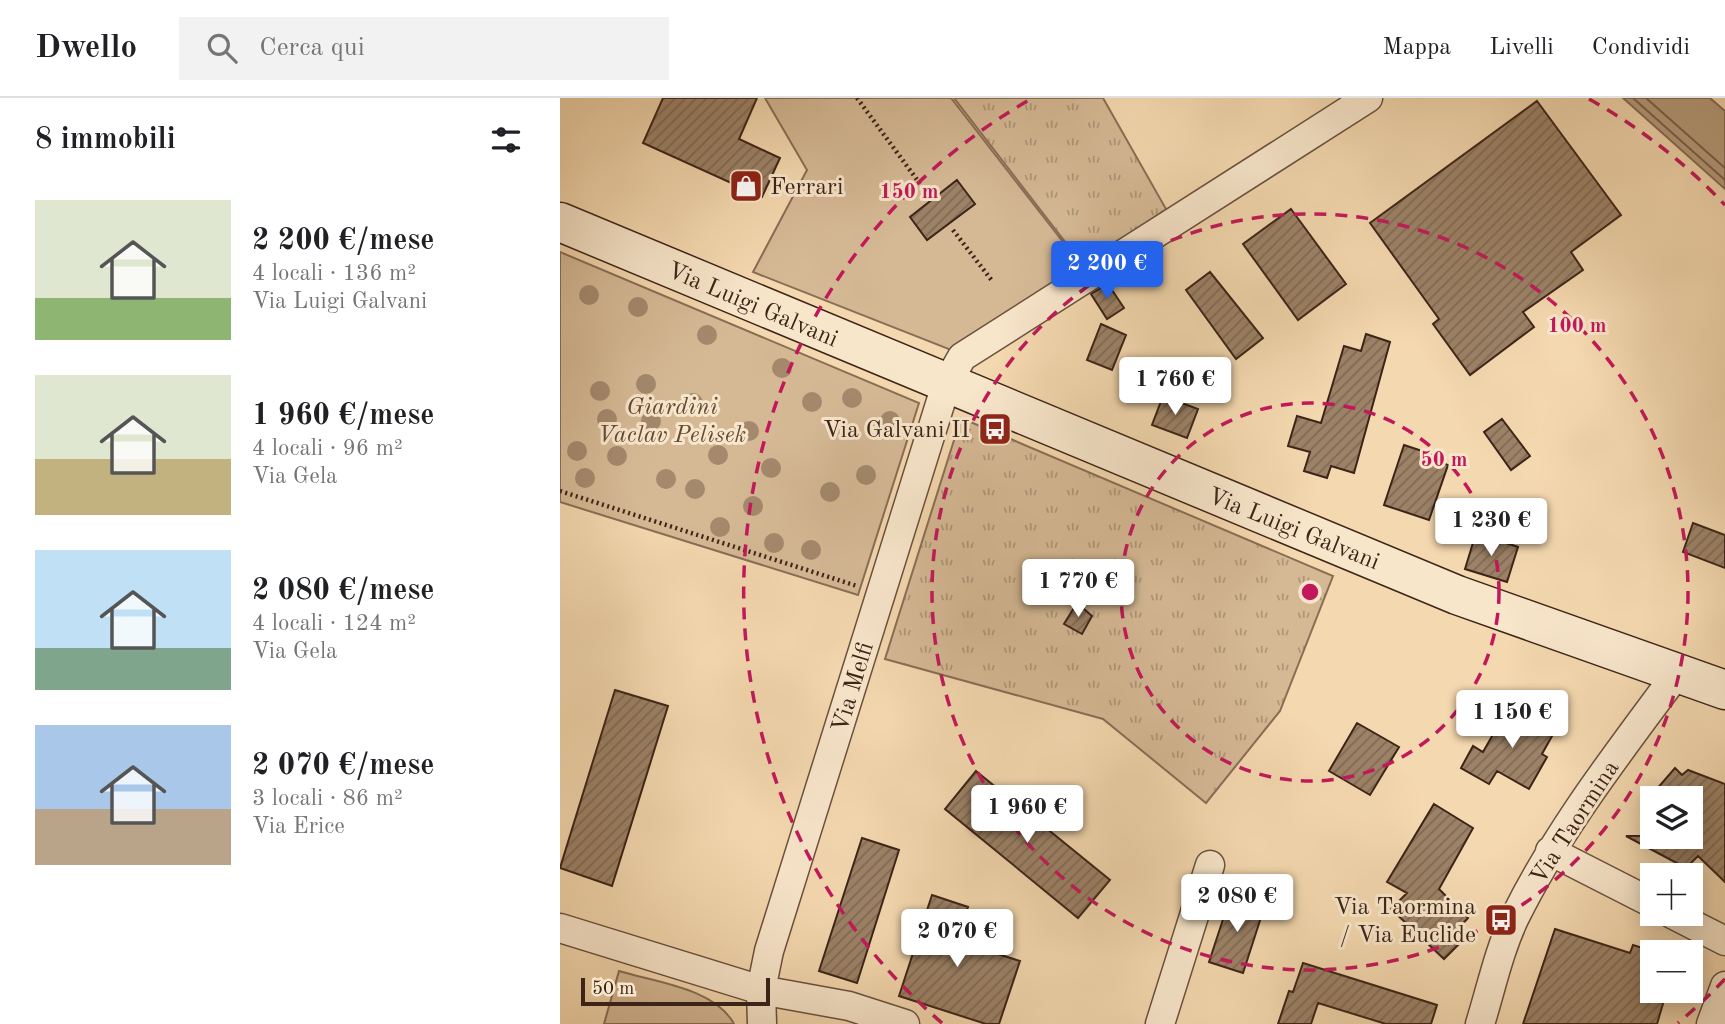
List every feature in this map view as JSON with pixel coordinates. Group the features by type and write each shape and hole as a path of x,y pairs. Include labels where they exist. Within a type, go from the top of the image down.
{"street":[{"path":"946,385 962,357 1368,98"},
{"name":"Via Luigi Galvani","path":"560,222 946,385 1457,595 1725,690"},
{"name":"Via Melfi","path":"762,1024 761,990 769,951 946,385"},
{"name":"Via Taormina","path":"1480,1024 1513,920 1550,851 1569,820 1678,673"},
{"path":"1550,851 1640,897"},
{"path":"1160,1024 1210,865"},
{"path":"1696,926 1725,941"},
{"path":"560,928 761,990 849,1006 905,1024"},
{"path":"1711,1024 1725,986"}],"path":[{"path":"857,98 926,192"},
{"path":"953,230 993,282"},
{"path":"560,491 864,588"}],"green space":[{"path":"765,98 951,98 1081,265 951,350 753,272 807,170"},
{"path":"954,98 1103,98 1170,216 1083,265"},
{"name":"Giardini Vaclav Pelisek","path":"560,252 919,403 858,595 560,502"},
{"path":"961,418 1333,576 1280,711 1206,803 1103,719 885,659"},
{"path":"619,971 699,994 725,1012 734,1024 604,1024"}],"water":[{"path":"1623,98 1710,98 1725,111 1725,189"}],"building":[{"path":"663,98 757,98 739,139 780,158 762,197 643,143"},
{"path":"1537,101 1621,215 1571,252 1583,270 1523,312 1534,327 1470,375 1433,324 1439,319 1370,223"},
{"path":"957,180 975,204 927,240 910,217"},
{"path":"1291,209 1346,284 1298,320 1243,244"},
{"path":"1210,272 1263,338 1236,359 1186,290"},
{"path":"1108,284 1124,308 1107,319 1091,294"},
{"path":"1101,324 1126,335 1112,370 1087,360"},
{"path":"1366,334 1390,342 1354,473 1331,466 1327,478 1304,471 1310,452 1288,446 1297,416 1321,423 1344,346 1361,351"},
{"path":"1163,396 1198,409 1187,438 1152,425"},
{"path":"1502,419 1530,456 1511,470 1484,432"},
{"path":"1404,445 1431,454 1430,458 1448,465 1429,520 1384,505"},
{"path":"1693,523 1725,535 1725,568 1683,552"},
{"path":"1476,533 1518,547 1507,582 1465,569"},
{"path":"1077,603 1092,616 1082,634 1064,624"},
{"path":"615,690 668,706 612,886 560,868"},
{"path":"1508,708 1524,717 1527,713 1556,729 1542,754 1547,757 1529,789 1497,771 1489,784 1461,768 1473,746 1483,752"},
{"path":"1357,723 1399,747 1370,795 1329,771"},
{"path":"1675,768 1682,775 1688,770 1725,784 1725,882 1698,856 1691,863 1677,863 1650,849 1703,849 1703,786 1659,786"},
{"path":"976,771 1110,880 1078,918 945,809"},
{"path":"1434,804 1473,828 1439,889 1468,918 1458,929 1462,933 1457,939 1461,942 1444,959 1391,909 1407,893 1387,882"},
{"path":"1626,836 1640,836 1640,843"},
{"path":"862,838 899,850 857,983 819,971"},
{"path":"932,895 968,907 957,941 1020,961 999,1024 986,1024 899,996"},
{"path":"1231,895 1265,905 1243,973 1209,962"},
{"path":"1555,929 1630,953 1633,945 1640,947 1640,1003 1663,1003 1657,1024 1523,1024"},
{"path":"1303,963 1437,1005 1431,1024 1386,1024 1318,1003 1311,1024 1278,1024 1289,991 1293,992"}],"place":[{"name":"Ferrari","path":"746,186"},
{"name":"Via Galvani II","path":"995,429"},
{"name":"Via Taormina / Via Euclide","path":"1501,920"}]}
